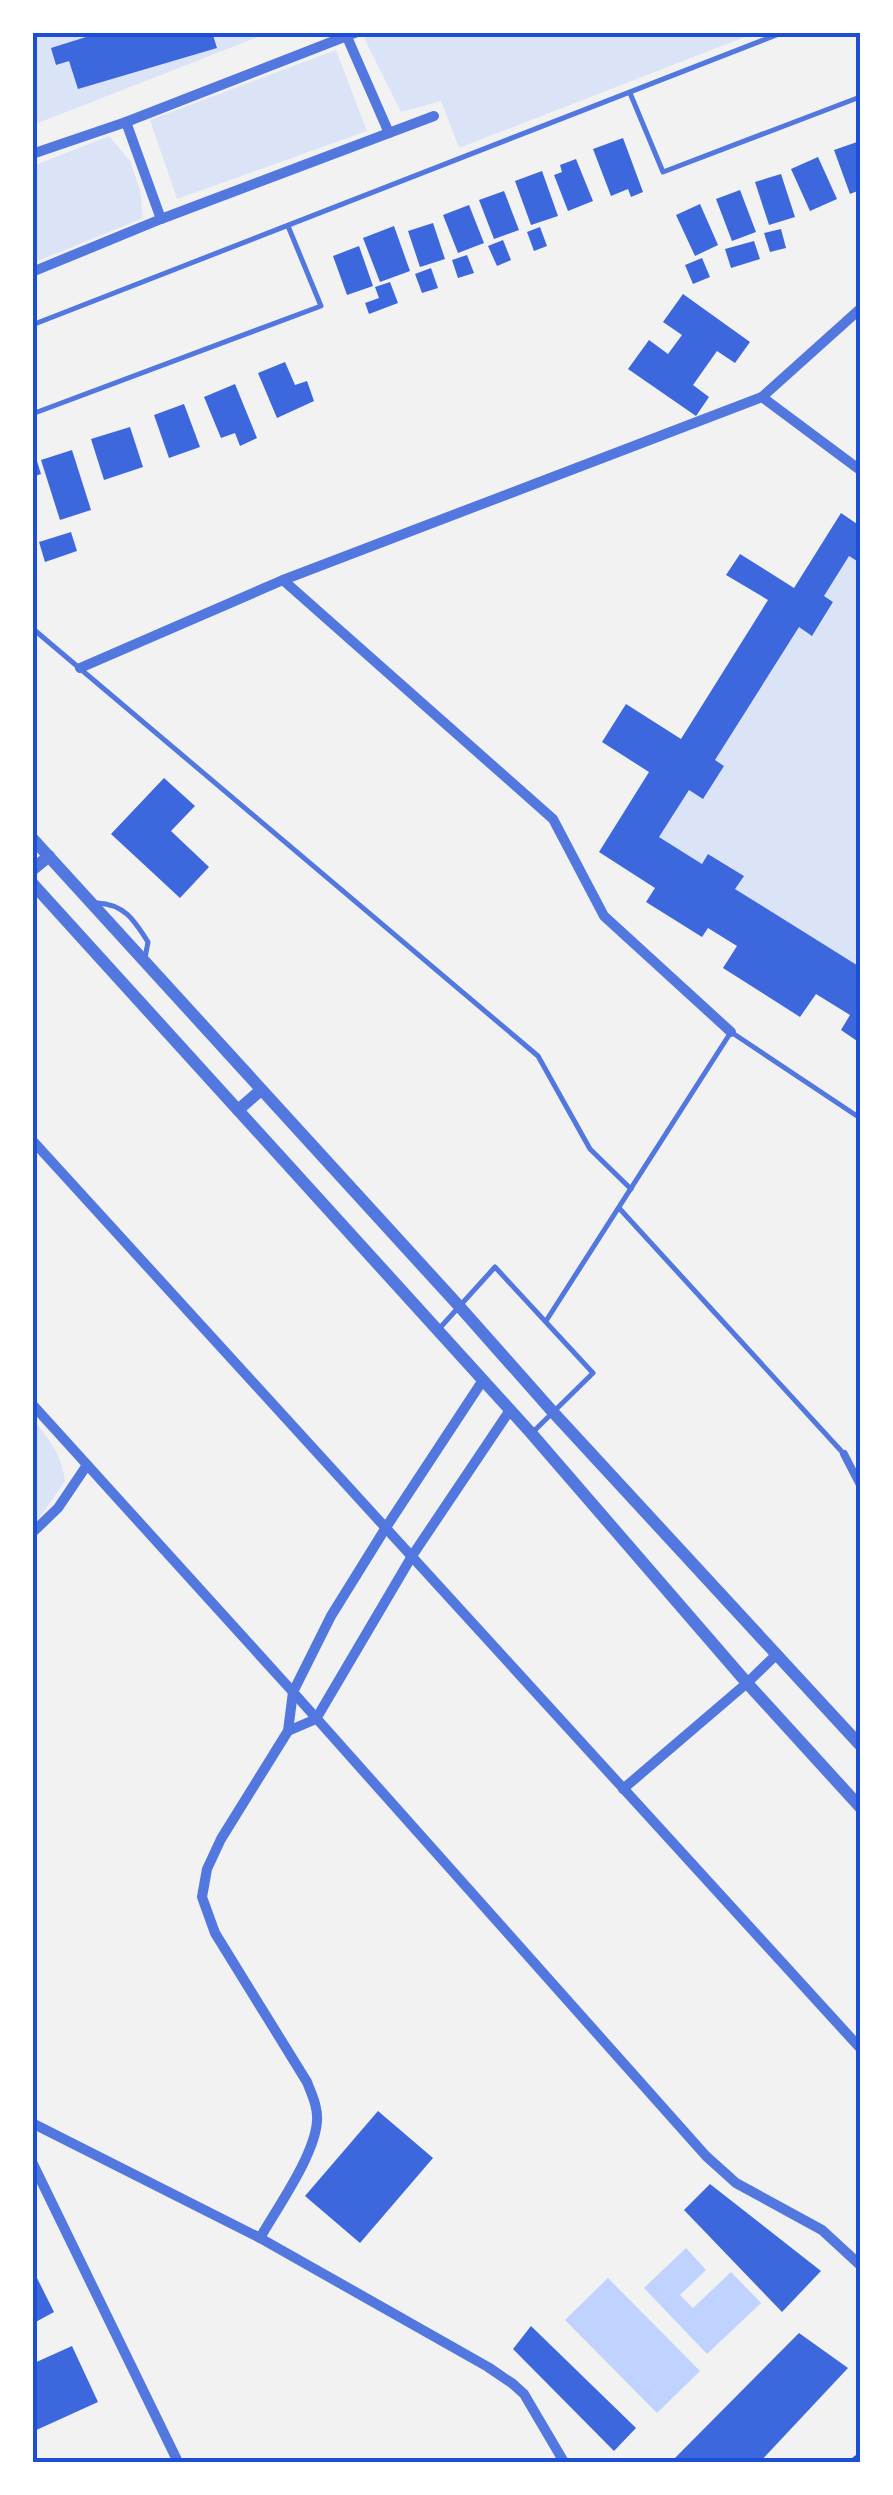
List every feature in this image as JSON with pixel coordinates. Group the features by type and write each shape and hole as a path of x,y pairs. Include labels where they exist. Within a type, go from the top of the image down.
{"street":[{"path":"32,154 352,35 389,133"},
{"path":"32,272 434,116"},
{"path":"126,122 161,219"},
{"path":"80,668 283,580 762,397 860,309"},
{"path":"762,397 860,470"},
{"path":"283,580 553,819 604,916 731,1032"},
{"path":"32,838 860,1745"},
{"path":"32,870 48,856"},
{"path":"32,883 532,1433 747,1684 860,1807"},
{"path":"238,1110 262,1090"},
{"path":"32,1140 860,2048"},
{"path":"260,2238 310,2148 318,2117 306,2082 215,1933 202,1897 207,1869 221,1839 288,1730 293,1692 331,1616 483,1380"},
{"path":"32,1404 706,2156 736,2183 822,2230 860,2265"},
{"path":"288,1730 316,1718 412,1556 510,1410"},
{"path":"844,1454 860,1485"},
{"path":"32,1533 58,1508 87,1465"},
{"path":"623,1789 777,1654"},
{"path":"32,2123 260,2238 488,2367 513,2384 535,2410 564,2462"},
{"path":"32,2162 178,2462"}],"lane":[{"path":"32,325 784,32"},
{"path":"630,92 664,172 860,96"},
{"path":"32,414 321,306 288,226"},
{"path":"32,628 538,1056 590,1149 631,1189"},
{"path":"546,1321 731,1032 860,1118"},
{"path":"619,1208 844,1454"},
{"path":"438,1330 496,1266 593,1373 532,1433"}],"shaded area":[{"path":"388,32 755,33 459,148 441,101 401,112 364,38"},
{"path":"33,33 268,33 33,125"},
{"path":"336,50 367,131 177,199 150,120"},
{"path":"109,136 130,161 140,190 143,218 33,263 33,166"},
{"path":"849,556 860,563 860,967 735,889 743,875 709,854 702,864 659,837 689,790 724,766 715,760 799,627 813,635 833,603 824,596"},
{"path":"33,1420 54,1448 65,1481 33,1527"}],"water":[{"path":"686,2248 706,2270 680,2295 693,2308 731,2272 761,2303 707,2354 644,2288"},
{"path":"608,2278 700,2371 657,2413 565,2320"}],"building":[{"path":"102,32 212,32 217,48 78,89 69,61 56,65 51,48"},
{"path":"623,138 643,192 631,197 628,189 611,196 593,149"},
{"path":"857,142 860,190 850,194 834,150"},
{"path":"818,157 837,199 810,211 791,169"},
{"path":"576,159 593,201 568,211 554,175 562,172 560,165"},
{"path":"542,171 558,216 531,225 515,181"},
{"path":"781,174 795,217 769,225 755,182"},
{"path":"740,190 756,232 732,241 716,199"},
{"path":"504,191 519,230 494,239 479,200"},
{"path":"700,204 718,245 695,256 676,215"},
{"path":"469,205 484,243 458,253 443,215"},
{"path":"433,223 445,259 420,267 408,231"},
{"path":"394,226 410,271 380,282 363,238"},
{"path":"540,227 547,246 534,251 527,232"},
{"path":"781,229 786,248 770,252 764,233"},
{"path":"503,240 511,260 497,266 488,246"},
{"path":"754,241 760,259 731,268 725,249"},
{"path":"359,246 373,286 347,295 333,256"},
{"path":"467,255 474,273 458,278 452,260"},
{"path":"702,258 710,277 693,284 685,265"},
{"path":"431,268 438,288 422,293 415,274"},
{"path":"390,282 398,303 369,314 365,303 379,298 375,287"},
{"path":"683,294 750,342 735,363 717,351 693,385 709,397 696,416 628,369 649,340 668,354 682,335 663,322"},
{"path":"285,362 295,385 307,381 314,401 277,418 258,373"},
{"path":"235,384 257,438 240,446 235,433 221,438 204,397"},
{"path":"184,404 200,447 169,458 154,415"},
{"path":"130,427 143,467 104,480 91,439"},
{"path":"72,450 91,510 60,520 41,460"},
{"path":"36,458 41,474 32,477 32,459"},
{"path":"841,513 860,526 860,563 849,556 824,596 833,602 812,636 799,627 715,760 724,766 703,799 689,790 659,837 702,864 708,854 744,876 735,889 860,967 860,1043 841,1030 850,1015 816,994 800,1017 723,968 737,946 708,928 702,937 646,902 655,888 599,852 649,772 602,742 626,704 681,739 768,600 726,575 740,554 794,588"},
{"path":"71,532 77,551 45,562 39,542"},
{"path":"164,778 195,806 171,831 209,867 180,898 111,834"},
{"path":"378,2111 433,2158 360,2243 305,2196"},
{"path":"710,2184 821,2271 782,2312 684,2210"},
{"path":"32,2268 54,2312 32,2324"},
{"path":"531,2326 636,2428 614,2451 513,2349"},
{"path":"799,2333 848,2368 760,2462 671,2462"},
{"path":"72,2346 98,2402 32,2432 32,2364"}]}
